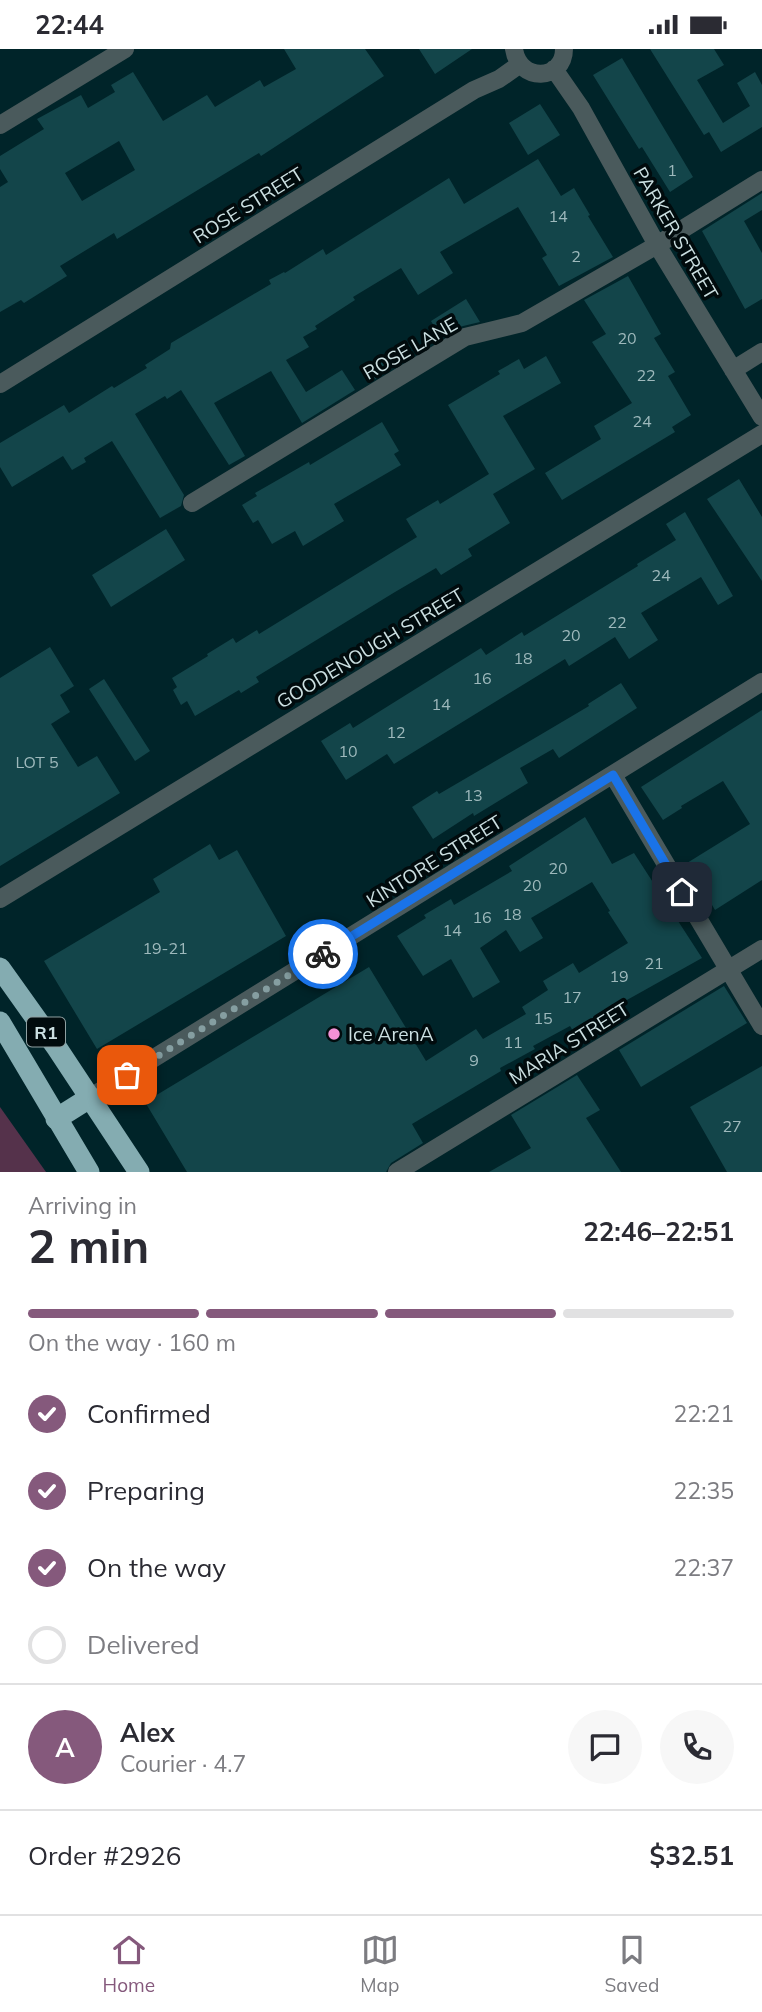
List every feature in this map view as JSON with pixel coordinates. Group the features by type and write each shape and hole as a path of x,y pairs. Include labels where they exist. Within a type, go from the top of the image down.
{"highway":[{"name":"R1","path":"0,968 139,1172"},
{"name":"R1","path":"0,1022 89,1172"},
{"path":"56,1119 90,1097"}],"street":[{"path":"0,125 125,49"},
{"path":"517,57 527,71 539,74 554,69 561,63 564,49"},
{"name":"ROSE STREET","path":"0,384 474,90 499,79 517,57"},
{"name":"PARKER STREET","path":"554,69 581,108 657,245 762,417"},
{"name":"ROSE LANE","path":"192,503 465,337 522,323 762,180"},
{"path":"733,370 762,352"},
{"name":"GOODENOUGH STREET","path":"0,899 762,433"},
{"name":"KINTORE STREET","path":"90,1097 762,682"},
{"path":"613,775 762,1026"},
{"name":"MARIA STREET","path":"397,1172 762,949"}],"shaded area":[{"path":"0,1107 46,1172 0,1172"}],"building":[{"path":"284,49 365,49 384,76 261,156 259,153 117,239 114,233 60,266 67,276 24,303 21,300 0,312 0,187 8,182 0,169 0,156 44,129 37,119 81,95 88,108 115,92 111,85 133,72 163,121 207,95 215,107 260,80 264,87 296,69","holes":["119,141 135,170 82,201 65,173"]},
{"path":"419,49 472,49 435,74"},
{"path":"650,49 714,49 724,65 697,80 723,123 750,106 737,83 755,72 762,85 762,127 721,152 709,132 704,135"},
{"path":"622,58 693,177 670,192 642,147 639,149 593,75"},
{"path":"540,104 560,135 528,155 509,123"},
{"path":"538,159 561,196 574,188 613,257 559,286 542,258 547,255 518,207 440,252 453,273 418,295 401,268 353,297 355,300 315,326 317,329 303,337 309,347 286,360 306,392 342,370 355,390 302,423 271,371 214,403 245,456 229,465 181,390 167,399 165,396 135,414 184,495 181,506 160,518 112,441 84,458 86,462 72,470 63,456 12,487 0,467 0,443 64,405 69,413 112,386 114,388 147,368 145,365 170,349 171,343 271,284 269,280 323,249 326,255 449,178 464,204"},
{"path":"762,193 762,210 744,221 762,253 762,299 745,309 702,231"},
{"path":"628,276 661,334 654,338 675,372 668,376 691,415 672,427 675,432 562,500 545,473 601,439 594,426 632,403 592,342 606,334 584,300"},
{"path":"466,299 480,322 459,327 441,338 431,321"},
{"path":"546,356 561,383 503,416 535,469 493,494 510,523 468,549 472,556 441,575 436,568 395,592 256,677 259,682 241,693 239,690 195,716 187,701 181,705 173,690 177,687 172,678 233,638 236,643 257,630 259,634 417,537 406,519 438,500 440,504 489,474 448,405 500,374 498,371 519,359 524,369"},
{"path":"387,358 392,368 375,379 369,370"},
{"path":"382,422 399,451 394,454 401,465 334,504 344,521 303,546 295,531 272,544 258,520 253,523 242,505 257,496 255,493 309,462 310,465"},
{"path":"739,479 762,517 762,581 707,499"},
{"path":"685,512 733,596 718,605 701,577 641,613 658,640 629,659 615,637 569,666 565,659 394,764 387,754 346,780 321,741 350,723 353,728 481,648 486,655 522,632 524,636 638,566 637,564 676,540 666,524"},
{"path":"166,529 185,560 111,607 92,575"},
{"path":"50,647 74,686 60,695 70,712 51,724 78,767 97,756 120,793 0,866 0,678"},
{"path":"104,679 150,751 135,761 89,689"},
{"path":"621,683 637,708 559,758 553,749 520,768 528,783 433,839 412,807 589,706 588,704"},
{"path":"762,710 762,880 715,910 687,863 750,824 723,781 663,820 641,787"},
{"path":"585,817 612,864 634,853 702,958 618,1005 616,1003 573,1031 570,1026 533,1046 535,1049 500,1068 501,1071 412,1124 423,1143 391,1163 386,1172 187,1172 145,1102 369,967 426,1061 476,1029 483,1039 526,1014 522,1007 548,990 543,981 573,963 579,973 628,943 592,882 531,918 543,938 520,952 506,930 480,948 500,982 473,998 451,959 423,976 397,936 451,899 454,905 512,871 509,866"},
{"path":"210,844 219,860 237,850 286,936 97,1049 44,961 160,892 153,879"},
{"path":"724,986 747,1023 641,1087 619,1050"},
{"path":"762,1066 762,1172 727,1172 690,1107"},
{"path":"577,1075 600,1110 586,1118 621,1172 489,1172 531,1148 511,1115"}],"way so far":[{"path":"127,1075 323,954"}],"place":[{"name":"Ice ArenA","path":"334,1034"}],"route":[{"path":"323,954 613,775 682,892"}]}
